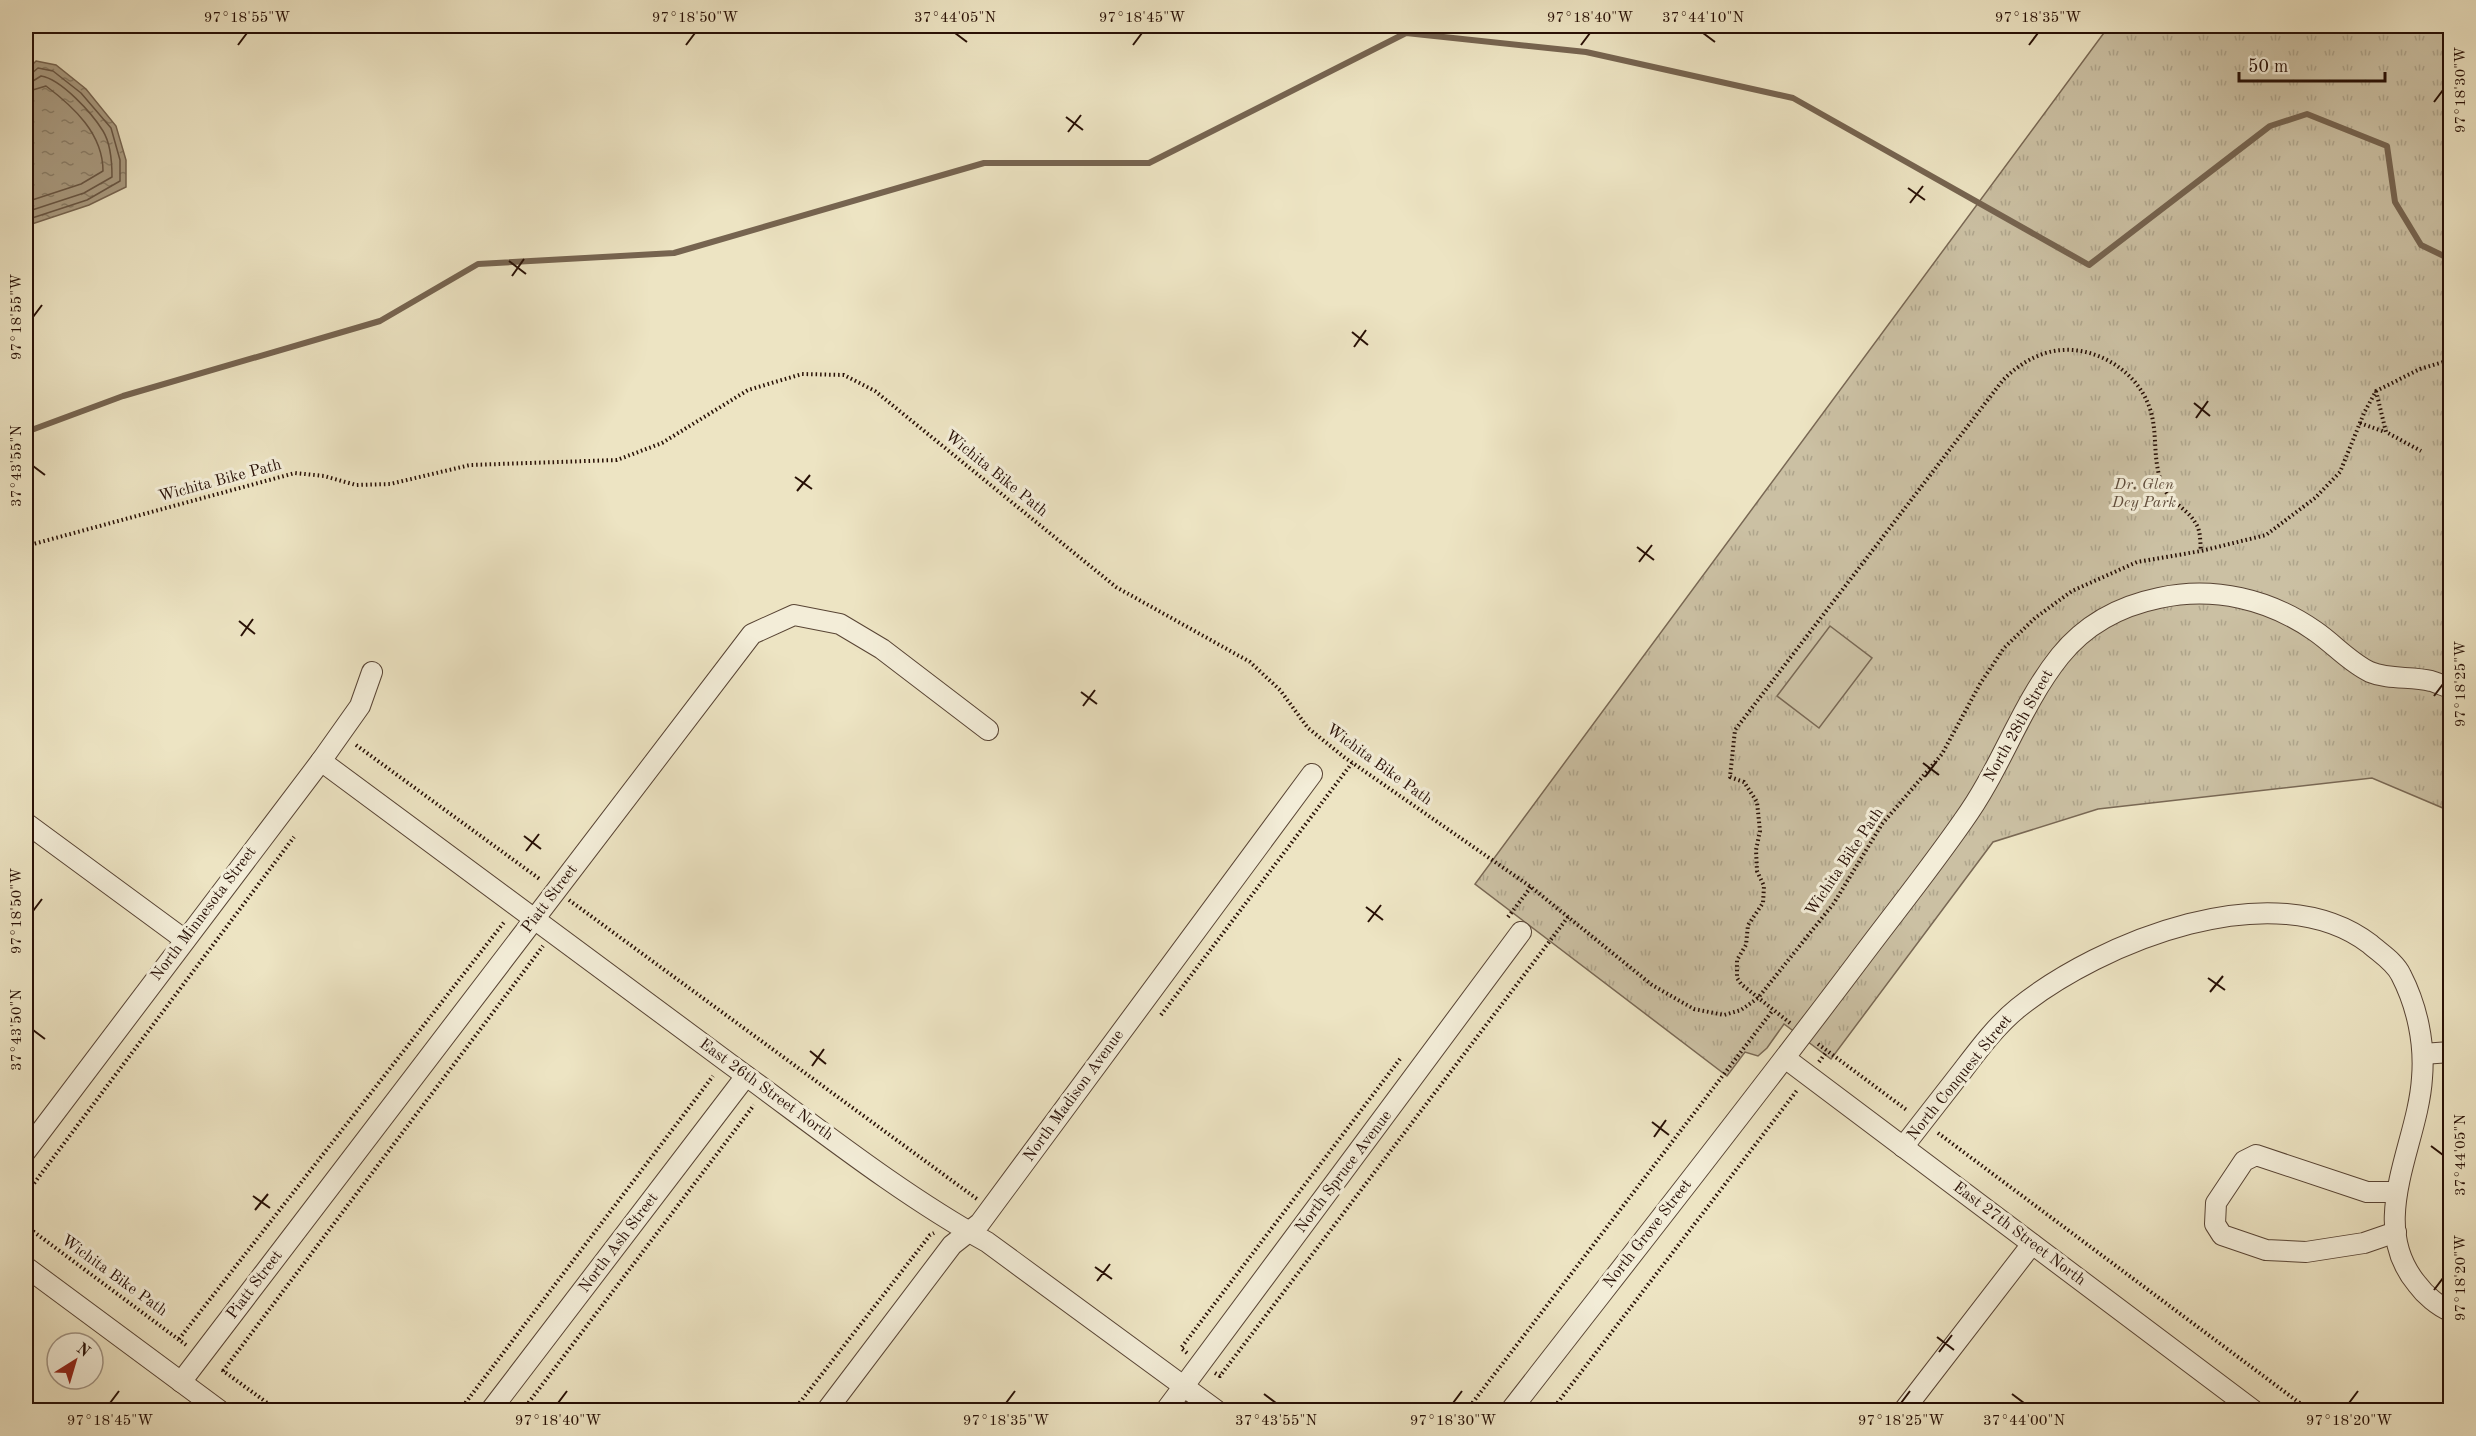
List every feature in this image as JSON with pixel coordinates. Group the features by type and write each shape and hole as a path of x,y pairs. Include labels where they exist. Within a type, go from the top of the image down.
{"street":[{"name":"North 28th Street","path":"1785,1058 1965,819 1993,775 2041,682 2062,653 2084,632 2109,614 2152,599 2191,594 2217,594 2252,599 2286,612 2317,632 2360,666 2375,674 2430,681 2451,688"},
{"name":"Piatt Street","path":"182,1382 752,634 794,615 840,624 882,649 988,730"},
{"name":"North Minnesota Street","path":"26,1151 321,761 360,706 372,672"},
{"name":"East 26th Street North","path":"321,761 746,1076 946,1219 987,1242 1216,1410"},
{"name":"North Madison Avenue","path":"827,1410 952,1245 980,1223 1312,774"},
{"path":"26,823 184,940"},
{"name":"North Conquest Street","path":"1903,1147 1981,1047 2015,1011 2048,985 2119,949 2162,933 2217,918 2253,914 2287,914 2320,919 2343,927 2363,939 2400,972 2421,1027 2423,1054 2420,1102 2397,1192 2394,1216 2397,1249 2409,1275 2424,1293 2451,1311"},
{"name":"North Spruce Avenue","path":"1166,1410 1521,933"},
{"path":"2423,1054 2451,1052"},
{"name":"East 27th Street North","path":"1785,1058 2253,1410"},
{"name":"North Grove Street","path":"1511,1410 1785,1058"},
{"name":"North Ash Street","path":"491,1410 746,1076"},
{"path":"2396,1233 2364,1243 2296,1251 2266,1250 2222,1235 2215,1224 2216,1203 2244,1161 2256,1155 2367,1192 2397,1192"},
{"path":"1904,1410 2032,1244"},
{"path":"26,1267 219,1410"}],"path":[{"path":"2201,551 2196,522 2177,506 2164,489 2155,465 2154,426 2149,405 2137,384 2123,370 2086,352 2066,350 2042,354 2020,364 2002,380 1735,730 1730,777 1744,782 1757,802 1760,831 1756,850 1757,871 1764,886 1762,903 1748,925 1746,945 1737,960 1737,978 1758,998 1827,1051 2309,1410"},
{"path":"2386,432 2376,391 2420,369 2451,360"},
{"name":"Wichita Bike Path","path":"26,546 295,473 324,476 356,485 390,484 470,465 617,460 662,443 748,390 802,374 844,375 875,391 1116,587 1250,662 1280,690 1308,728 1352,763 1531,887 1652,985 1694,1009 1724,1015 1742,1010 1758,998 1834,903 1881,824 1942,754 1980,684 2004,648 2035,618 2072,591 2137,562 2201,551 2266,535 2315,498 2340,472 2376,391"},
{"path":"2360,423 2386,432 2421,451"},
{"path":"353,742 990,1209"},
{"path":"1157,1020 1352,763"},
{"path":"26,1194 294,837"},
{"path":"1467,1410 1773,1010"},
{"path":"1552,1410 1827,1051"},
{"path":"460,1410 713,1076"},
{"path":"523,1410 756,1102"},
{"name":"Wichita Bike Path","path":"26,1226 188,1346"},
{"path":"795,1410 930,1235 940,1230"},
{"path":"217,1367 277,1410"}],"green space":[{"name":"Dr. Glen Dey Park","path":"2109,26 2450,26 2450,811 2372,778 2098,809 1993,842 1831,1059 1784,1024 1767,1048 1758,1056 1745,1052 1727,1076 1475,884"},
{"path":"1830,626 1872,658 1819,728 1777,696"}],"water":[{"path":"36,61 56,65 86,89 116,126 126,160 126,187 89,205 26,226 26,71"}],"waterway":[{"path":"26,432 123,396 380,321 478,264 674,253 984,163 1149,163 1406,33 1586,52 1793,98 2089,265 2270,126 2307,114 2387,146 2395,202 2421,245 2450,259"}]}
